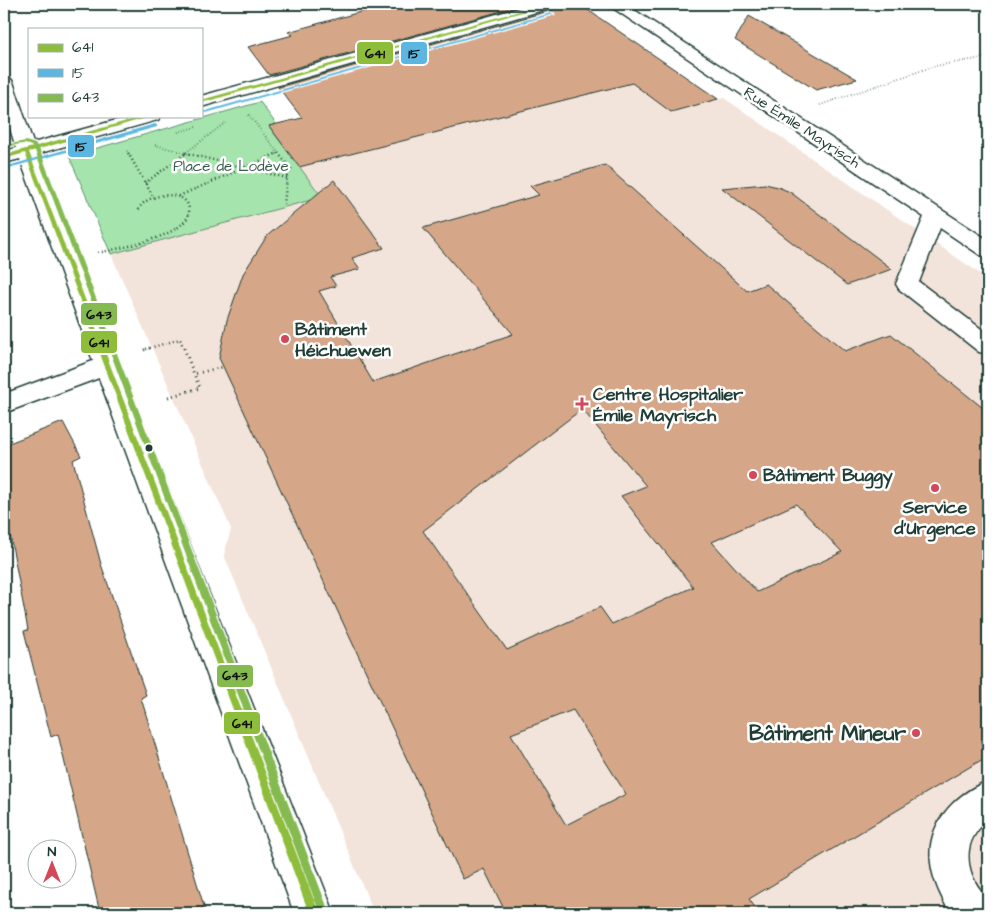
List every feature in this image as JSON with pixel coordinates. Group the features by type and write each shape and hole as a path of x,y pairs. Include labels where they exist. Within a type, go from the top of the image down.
{"street":[{"path":"202,102 549,4"},
{"name":"Rue Émile Mayrisch","path":"615,4 988,250"},
{"path":"699,77 718,72"},
{"path":"4,82 27,152 314,913"},
{"path":"4,157 145,118"},
{"path":"936,215 907,284 988,346"},
{"path":"4,404 108,364"},
{"path":"973,913 959,895 949,862 952,832 969,811 988,799"}],"path":[{"path":"786,117 935,66 988,57"},
{"path":"246,112 291,169 287,178 284,204"},
{"path":"145,183 229,121"},
{"path":"170,134 198,126"},
{"path":"150,144 287,178"},
{"path":"124,146 154,198"},
{"path":"138,211 141,204 154,198 179,196 278,153"},
{"path":"100,252 168,234 179,228 187,220 190,211 186,202 179,196"},
{"path":"144,350 180,339 200,388 168,397"},
{"path":"194,374 223,366"}],"shaded area":[{"name":"Centre Hospitalier Émile Mayrisch","path":"606,48 718,99 724,98 988,279 988,913 374,913 224,555 231,529 111,254 321,197 269,126 301,118 289,101 328,90"}],"green space":[{"name":"Place de Lodève","path":"260,102 276,124 269,126 322,197 111,254 69,156"}],"building":[{"path":"389,4 527,4 269,75 248,47 293,35 288,32"},
{"path":"559,4 579,4 718,99 671,112 632,83 299,167 269,126 302,118 278,87 555,9"},
{"path":"749,16 857,79 816,90 735,40"},
{"path":"605,165 747,291 766,284 845,351 891,334 988,412 988,756 749,899 759,913 506,913 484,869 463,879 219,358 227,320 243,274 267,236 334,180 384,248 352,258 360,269 330,277 336,286 319,291 373,382 513,334 423,228 539,195 530,186","holes":["582,409 646,486 621,496 693,587 612,624 600,607 507,650 423,531","796,504 842,552 757,592 712,542","573,710 626,794 566,825 511,734"]},
{"path":"765,184 790,192 892,269 847,285 722,188"},
{"path":"63,422 81,456 73,460 101,564 146,695 141,698 206,913 100,913 58,734 51,737 24,631 28,630 4,503 4,445"}],"transit line":[{"name":"641","path":"202,102 549,4"},
{"name":"15","path":"204,112 552,14"},
{"name":"641","path":"4,157 144,118"},
{"name":"15","path":"7,167 155,126"},
{"name":"643","path":"4,147 26,142 36,148 323,909"},
{"name":"641","path":"27,152 314,913"}],"place":[{"name":"Bâtiment Héichuewen","path":"285,339"},
{"name":"Centre Hospitalier Émile Mayrisch","path":"582,404"},
{"name":"Bâtiment Buggy","path":"753,475"},
{"name":"Service d'Urgence","path":"935,488"},
{"name":"Bâtiment Mineur","path":"916,733"}]}
